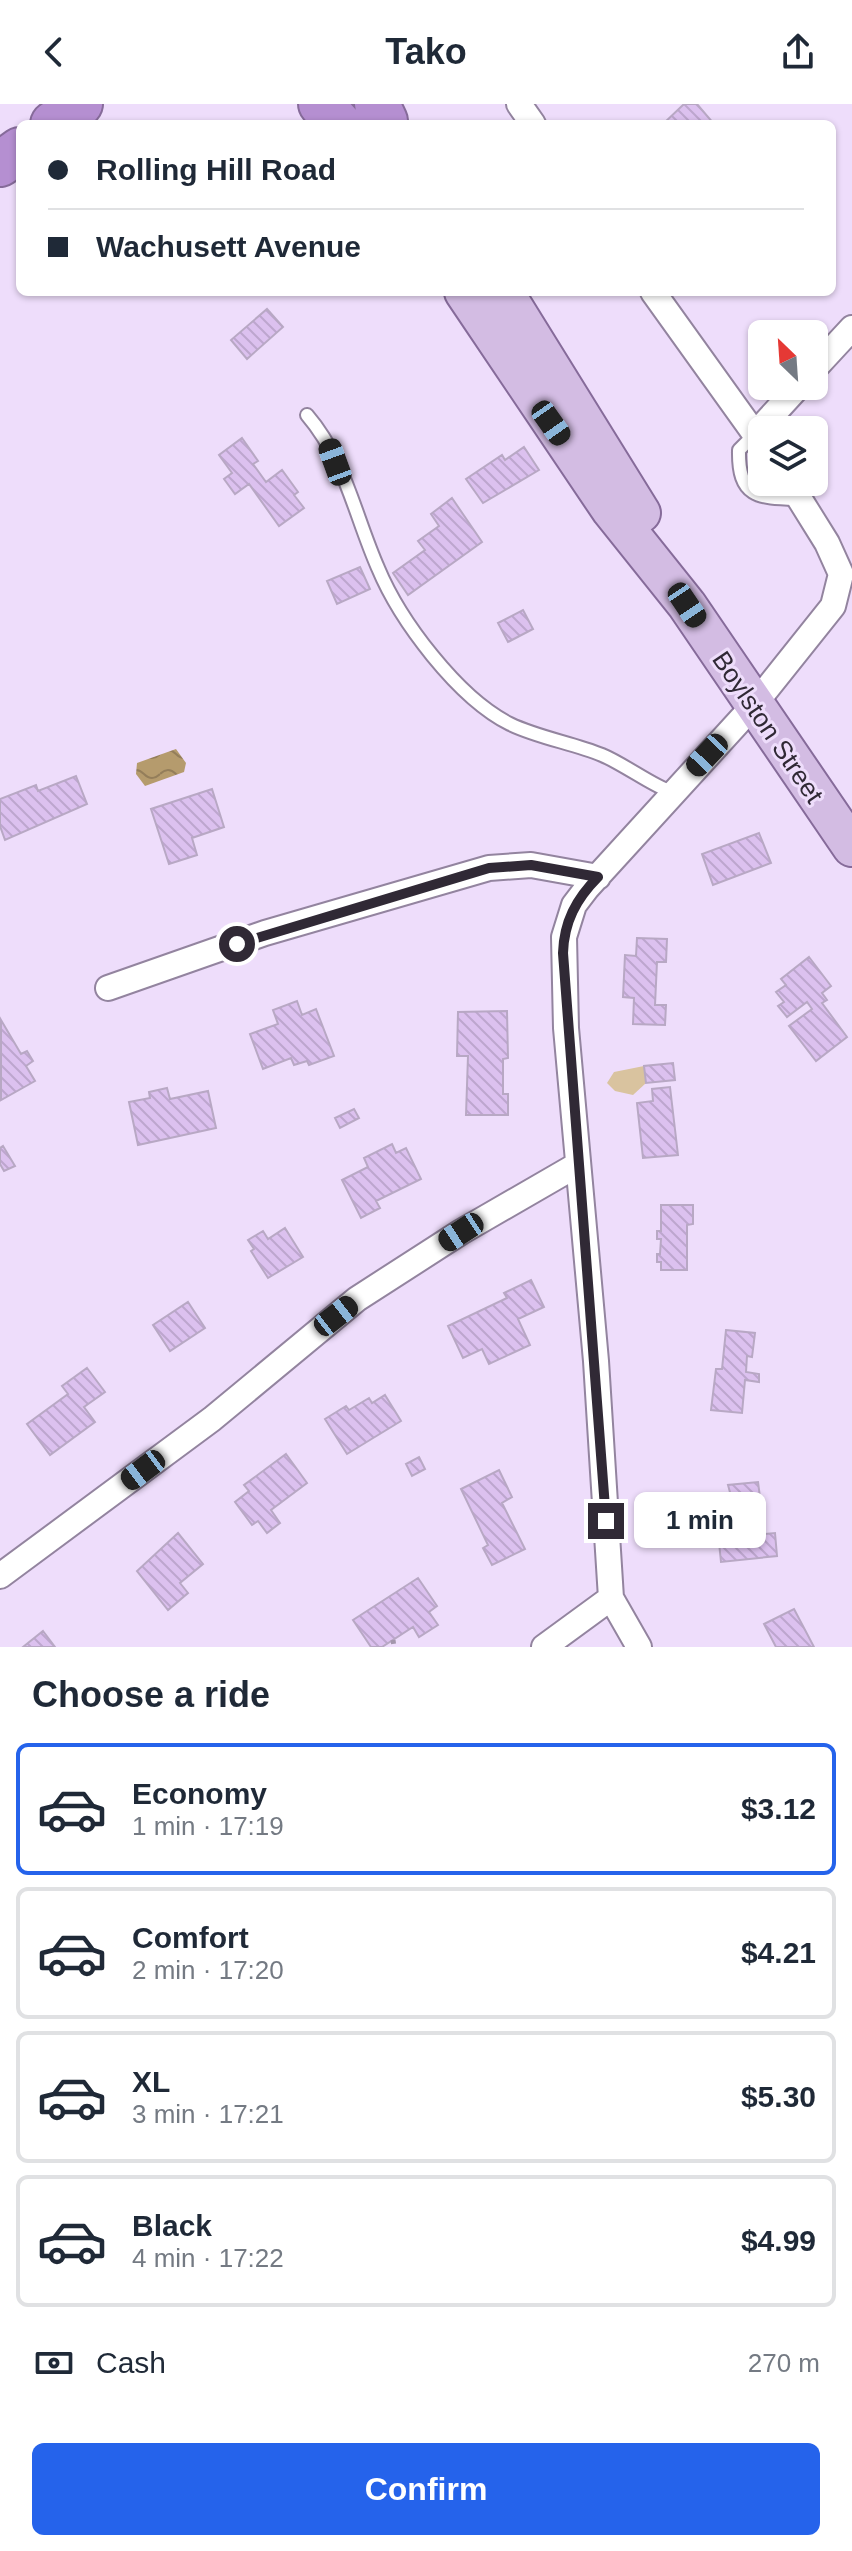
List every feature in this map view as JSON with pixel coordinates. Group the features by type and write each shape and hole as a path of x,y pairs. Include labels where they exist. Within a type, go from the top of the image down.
{"highway":[{"path":"58,120 80,104"},
{"path":"324,104 337,120"}],"main road":[{"name":"Boylston Street","path":"467,296 611,510 687,605 852,847"},
{"name":"Boylston Street","path":"506,296 637,505 687,605"}],"street":[{"path":"656,296 748,425"},
{"path":"828,354 852,328"},
{"path":"776,416 788,400"},
{"path":"639,1647 611,1598 596,1361 577,1165 563,945 574,905 672,792 754,705 828,616 839,595 841,574 833,554 797,496"},
{"path":"108,988 265,933 489,868 531,865 598,877"},
{"path":"2,1570 212,1419 357,1299 461,1232 577,1165"},
{"path":"544,1647 611,1598"}],"lane":[{"path":"307,415 324,436 348,482 363,531 389,594 417,637 444,667 486,708 513,725 600,754 672,792"},
{"path":"748,445 739,450 739,469 748,490"}],"shaded area":[{"path":"644,1066 646,1083 633,1095 615,1091 607,1083 614,1072"}],"water":[{"path":"176,749 186,763 184,772 145,786 136,774 137,763"}],"building":[{"path":"684,104 697,104 711,120 667,120"},
{"path":"267,309 283,327 247,359 231,340"},
{"path":"242,438 258,461 253,464 266,482 282,470 298,492 294,495 304,508 279,526 249,484 235,494 224,479 232,473 219,455"},
{"path":"524,447 539,470 483,503 466,479 502,455 505,460"},
{"path":"452,498 482,542 408,595 393,573 425,550 418,541 439,526 431,514"},
{"path":"360,567 370,589 337,604 327,581"},
{"path":"523,610 533,629 508,642 498,623"},
{"path":"76,776 87,804 5,840 0,826 0,799 36,785 38,791"},
{"path":"212,789 224,827 192,838 197,855 169,864 151,809"},
{"path":"759,833 771,863 713,885 702,854"},
{"path":"637,938 667,939 666,962 657,962 655,1005 666,1005 665,1025 633,1024 634,998 623,997 625,955 636,956"},
{"path":"809,957 831,986 822,993 827,1000 822,1003 847,1037 816,1061 789,1026 812,1009 807,1002 787,1017 778,1006 784,1002 776,992 786,985 781,979"},
{"path":"297,1001 302,1015 316,1009 334,1056 309,1065 307,1061 294,1065 291,1058 263,1069 250,1034 278,1024 273,1010"},
{"path":"507,1011 508,1058 503,1059 503,1094 508,1094 508,1115 466,1115 468,1056 457,1056 458,1012"},
{"path":"1,1020 21,1054 27,1051 33,1061 26,1066 35,1081 1,1100"},
{"path":"673,1063 675,1080 646,1083 644,1066"},
{"path":"670,1087 678,1155 643,1158 637,1103 653,1101 652,1089"},
{"path":"167,1088 170,1099 208,1091 216,1128 138,1145 129,1102 150,1098 149,1092"},
{"path":"354,1109 359,1118 340,1128 335,1118"},
{"path":"392,1144 396,1153 406,1148 421,1179 376,1201 380,1208 361,1218 342,1180 368,1167 364,1158"},
{"path":"3,1146 15,1166 4,1171 0,1164 0,1148"},
{"path":"661,1205 693,1205 693,1224 687,1225 687,1270 661,1270 661,1262 657,1262 657,1254 660,1254 661,1239 657,1239 657,1231 661,1231"},
{"path":"285,1228 303,1257 268,1278 251,1251 254,1249 248,1240 263,1231 268,1239"},
{"path":"531,1280 544,1307 518,1319 530,1345 489,1364 482,1349 463,1358 448,1326 507,1298 504,1293"},
{"path":"188,1302 205,1328 170,1351 153,1325"},
{"path":"726,1330 755,1333 752,1357 747,1356 746,1372 759,1374 759,1382 745,1380 742,1413 711,1410 716,1369 722,1369"},
{"path":"87,1368 105,1392 84,1407 95,1422 50,1455 27,1424 68,1394 62,1386"},
{"path":"385,1395 401,1421 347,1454 325,1419 346,1406 349,1410 369,1398 372,1403"},
{"path":"286,1454 307,1483 271,1510 280,1523 267,1533 258,1521 252,1525 235,1502 249,1491 244,1485"},
{"path":"419,1457 425,1469 412,1476 406,1464"},
{"path":"499,1470 512,1497 502,1503 525,1549 492,1565 483,1548 488,1545 461,1489"},
{"path":"758,1482 760,1497 750,1498 754,1535 775,1533 777,1556 721,1562 716,1513 735,1511 728,1485"},
{"path":"178,1533 203,1564 180,1583 188,1593 168,1610 137,1571"},
{"path":"418,1578 437,1606 429,1612 438,1625 419,1637 413,1627 382,1647 371,1647 353,1620"},
{"path":"794,1609 814,1647 776,1647 764,1624"},
{"path":"43,1631 55,1647 23,1647"}],"route":[{"path":"237,944 383,897 489,868 531,865 598,877 574,905 566,926 563,953 566,1028 596,1361 606,1521"}]}
